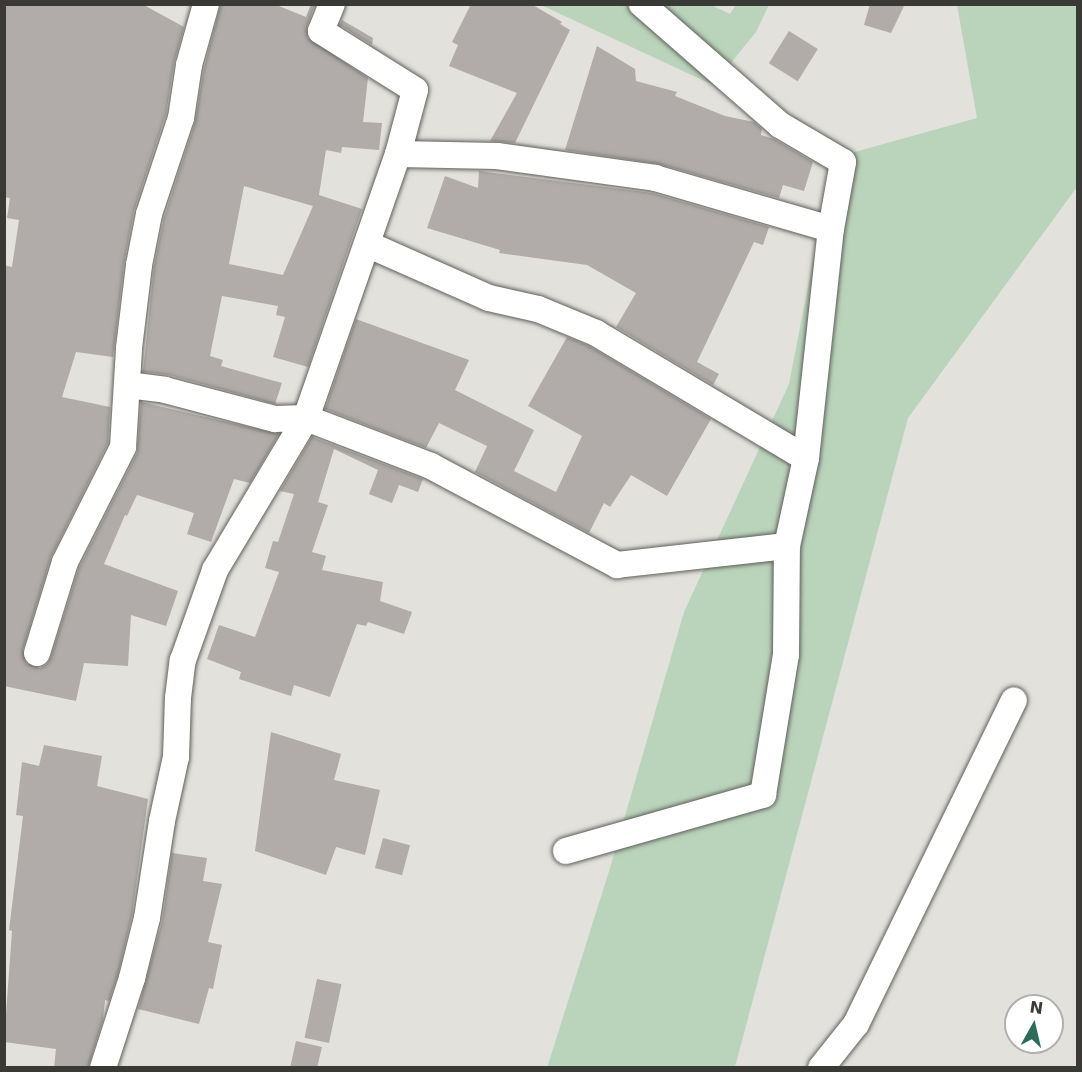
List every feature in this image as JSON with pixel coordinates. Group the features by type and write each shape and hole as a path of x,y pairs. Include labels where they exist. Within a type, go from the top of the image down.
{"street":[{"path":"37,653 65,562 123,447 134,310 149,214 181,118 189,64 206,4"},
{"path":"103,1068 129,988 147,918 162,821 176,758 178,698 183,660 215,570 306,418 398,154 415,90 321,31 332,4"},
{"path":"566,851 763,795 786,655 787,546 806,458 831,229 843,162 780,125 642,4"},
{"path":"398,154 497,156 656,178 831,229"},
{"path":"367,244 489,298 538,309 596,333 806,458"},
{"path":"127,385 165,390 275,419 306,418 431,466 617,565 787,546"},
{"path":"821,1068 856,1024 1014,700"}],"green space":[{"path":"709,4 730,14 736,5 769,5 756,32 713,85 541,5"},
{"path":"957,5 1077,5 1077,187 908,418 735,1067 547,1068 610,868 684,612 789,384 833,158 977,118"}],"building":[{"path":"4,4 142,4 184,27 174,63 166,114 134,211 124,263 113,357 76,352 62,397 110,407 108,443 51,557 23,649 26,663 40,668 47,664 51,657 79,568 137,453 141,402 279,434 250,483 234,479 211,542 187,534 194,513 137,495 127,516 125,515 104,564 178,591 166,626 131,615 128,666 84,663 76,701 4,686 4,265 12,267 19,220 7,218 10,198 4,197"},
{"path":"221,4 274,4 306,17 311,4 315,5 307,26 308,38 368,78 363,122 382,123 379,150 342,147 341,153 326,150 319,195 362,209 308,367 273,357 285,317 276,315 278,306 222,296 210,356 223,360 221,366 282,383 275,404 169,375 143,372 154,267 164,218 195,123 204,68","holes":["244,186 313,206 283,275 229,264"]},
{"path":"471,4 531,4 562,22 560,24 570,30 515,143 490,141 517,93 449,66 458,45 452,42"},
{"path":"870,4 905,4 891,33 864,25"},
{"path":"342,20 373,38 372,45 340,25"},
{"path":"789,31 818,49 798,81 769,63"},
{"path":"597,46 635,69 636,81 677,92 675,96 725,116 754,122 762,129 761,135 774,139 813,162 804,191 783,185 779,198 659,164 565,150"},
{"path":"479,171 652,193 769,227 763,245 754,242 697,362 719,374 713,385 616,327 636,293 587,265 499,253 500,250 427,228 445,176 478,188"},
{"path":"356,319 469,360 455,390 534,430 514,471 556,492 582,436 528,406 567,337 589,346 711,419 667,496 631,475 610,507 604,503 589,533 475,472 487,446 439,423 426,448 325,409"},
{"path":"312,437 423,479 418,492 399,485 392,503 369,494 378,470 334,449 318,502 328,505 312,552 326,556 322,570 383,582 380,601 412,612 404,634 368,622 366,626 357,624 330,697 294,685 291,696 239,679 241,672 207,659 219,625 255,637 279,572 265,568 273,541 278,542 294,494 280,491"},
{"path":"271,732 341,754 334,780 380,790 365,855 336,847 326,875 255,851"},
{"path":"44,745 102,756 97,786 148,799 132,915 118,974 109,1001 105,1000 103,1019 88,1068 54,1068 56,1049 4,1042 12,931 9,930 23,816 16,815 22,762 39,766"},
{"path":"383,838 410,845 402,875 375,868"},
{"path":"172,853 207,858 203,881 222,884 208,942 222,945 213,989 209,988 199,1024 138,1009 162,922"},
{"path":"317,979 341,984 329,1043 305,1038"},
{"path":"296,1041 322,1047 317,1068 290,1068"}]}
